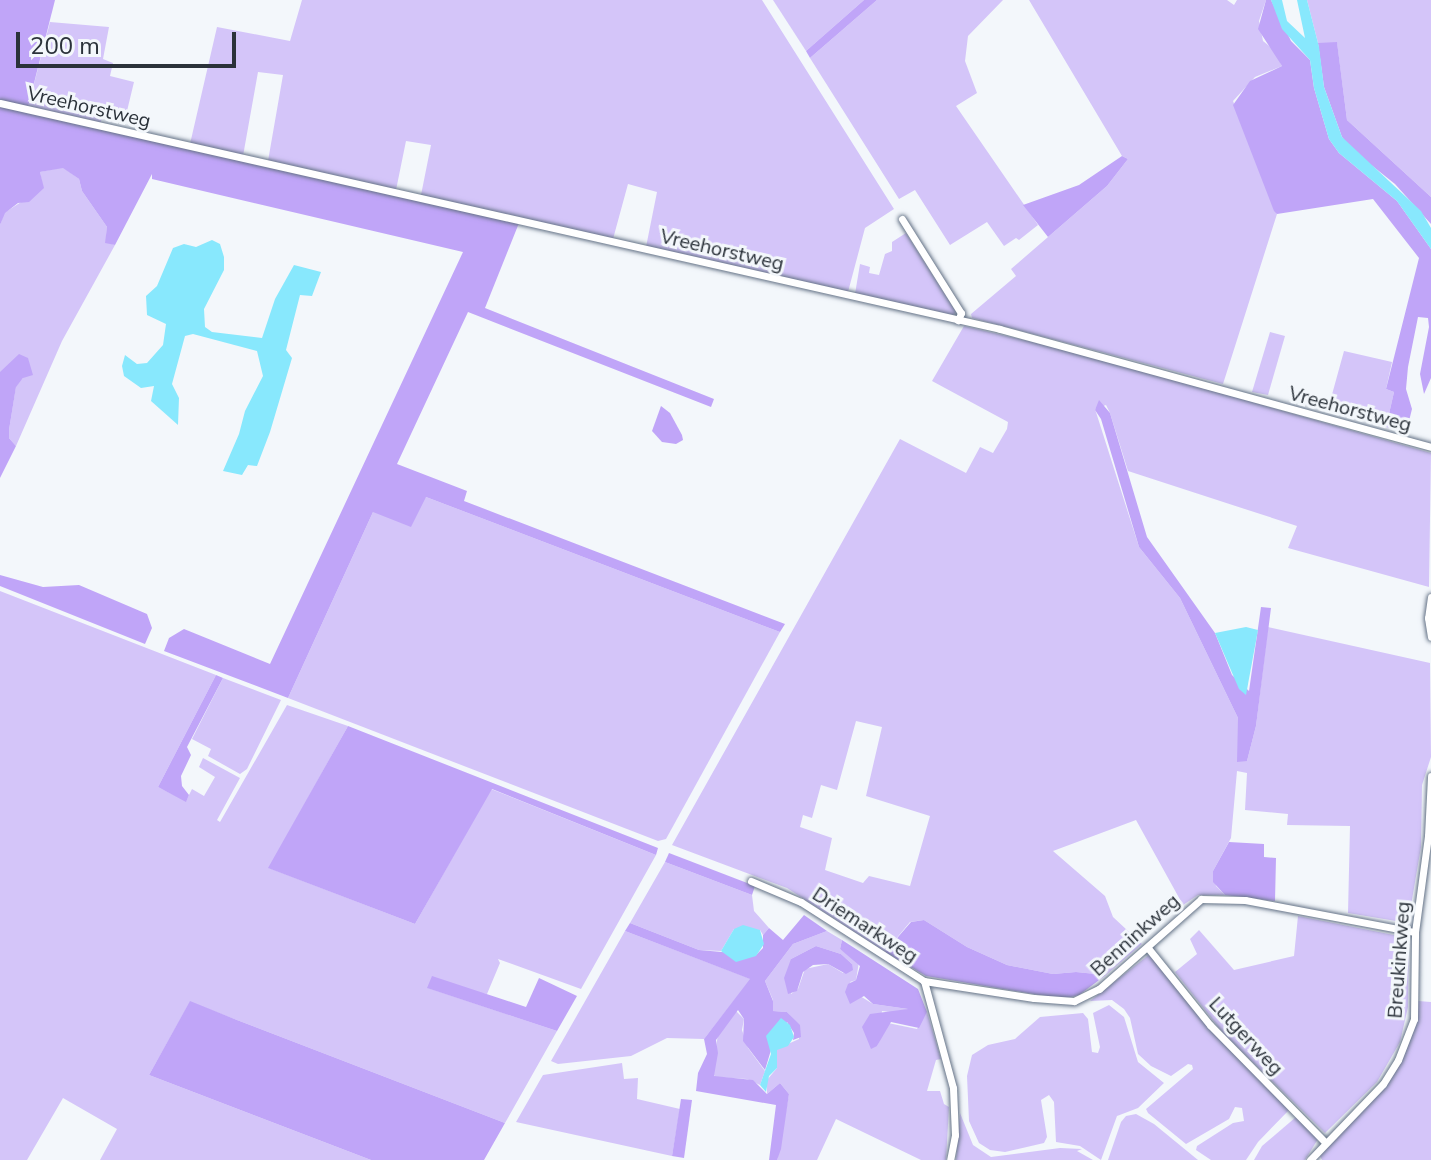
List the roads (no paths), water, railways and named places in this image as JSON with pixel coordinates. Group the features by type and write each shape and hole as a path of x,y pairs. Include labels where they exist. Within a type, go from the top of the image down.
{"street":[{"name":"Vreehorstweg","path":"0,103 958,320 1431,447"},
{"path":"902,219 961,313 958,320"},
{"path":"1431,597 1428,618 1431,637"},
{"name":"Breukinkweg","path":"1310,1160 1383,1084 1414,1019 1415,932 1428,836 1431,776"},
{"name":"Driemarkweg","path":"751,881 801,902 924,981 953,1088 955,1135 950,1160"},
{"name":"Benninkweg","path":"924,981 1074,1001 1099,989 1148,948 1187,907 1201,899 1216,897 1415,932"},
{"name":"Lutgerweg","path":"1148,948 1210,1025 1325,1142"}],"water":[{"path":"1271,0 1282,0 1287,21 1305,38 1297,0 1307,0 1319,47 1324,87 1342,137 1421,211 1431,228 1431,249 1397,201 1339,153 1329,139 1314,88 1310,60 1282,29"},
{"path":"212,240 220,244 224,270 204,309 205,327 212,332 262,338 275,299 294,265 321,272 312,296 300,295 286,350 292,358 270,432 257,466 248,465 242,475 223,471 245,411 263,376 257,351 193,334 185,336 172,384 179,398 178,425 151,401 154,386 141,388 124,376 122,366 125,355 137,364 147,363 163,345 166,324 147,315 146,296 157,286 173,248 184,244 196,247"},
{"path":"1246,627 1258,630 1246,695 1239,689 1215,633"},
{"path":"743,925 760,930 764,944 756,956 736,962 721,951 734,929"},
{"path":"781,1018 790,1025 794,1037 788,1046 777,1050 777,1068 769,1076 766,1092 760,1085 771,1054 766,1036"}]}
